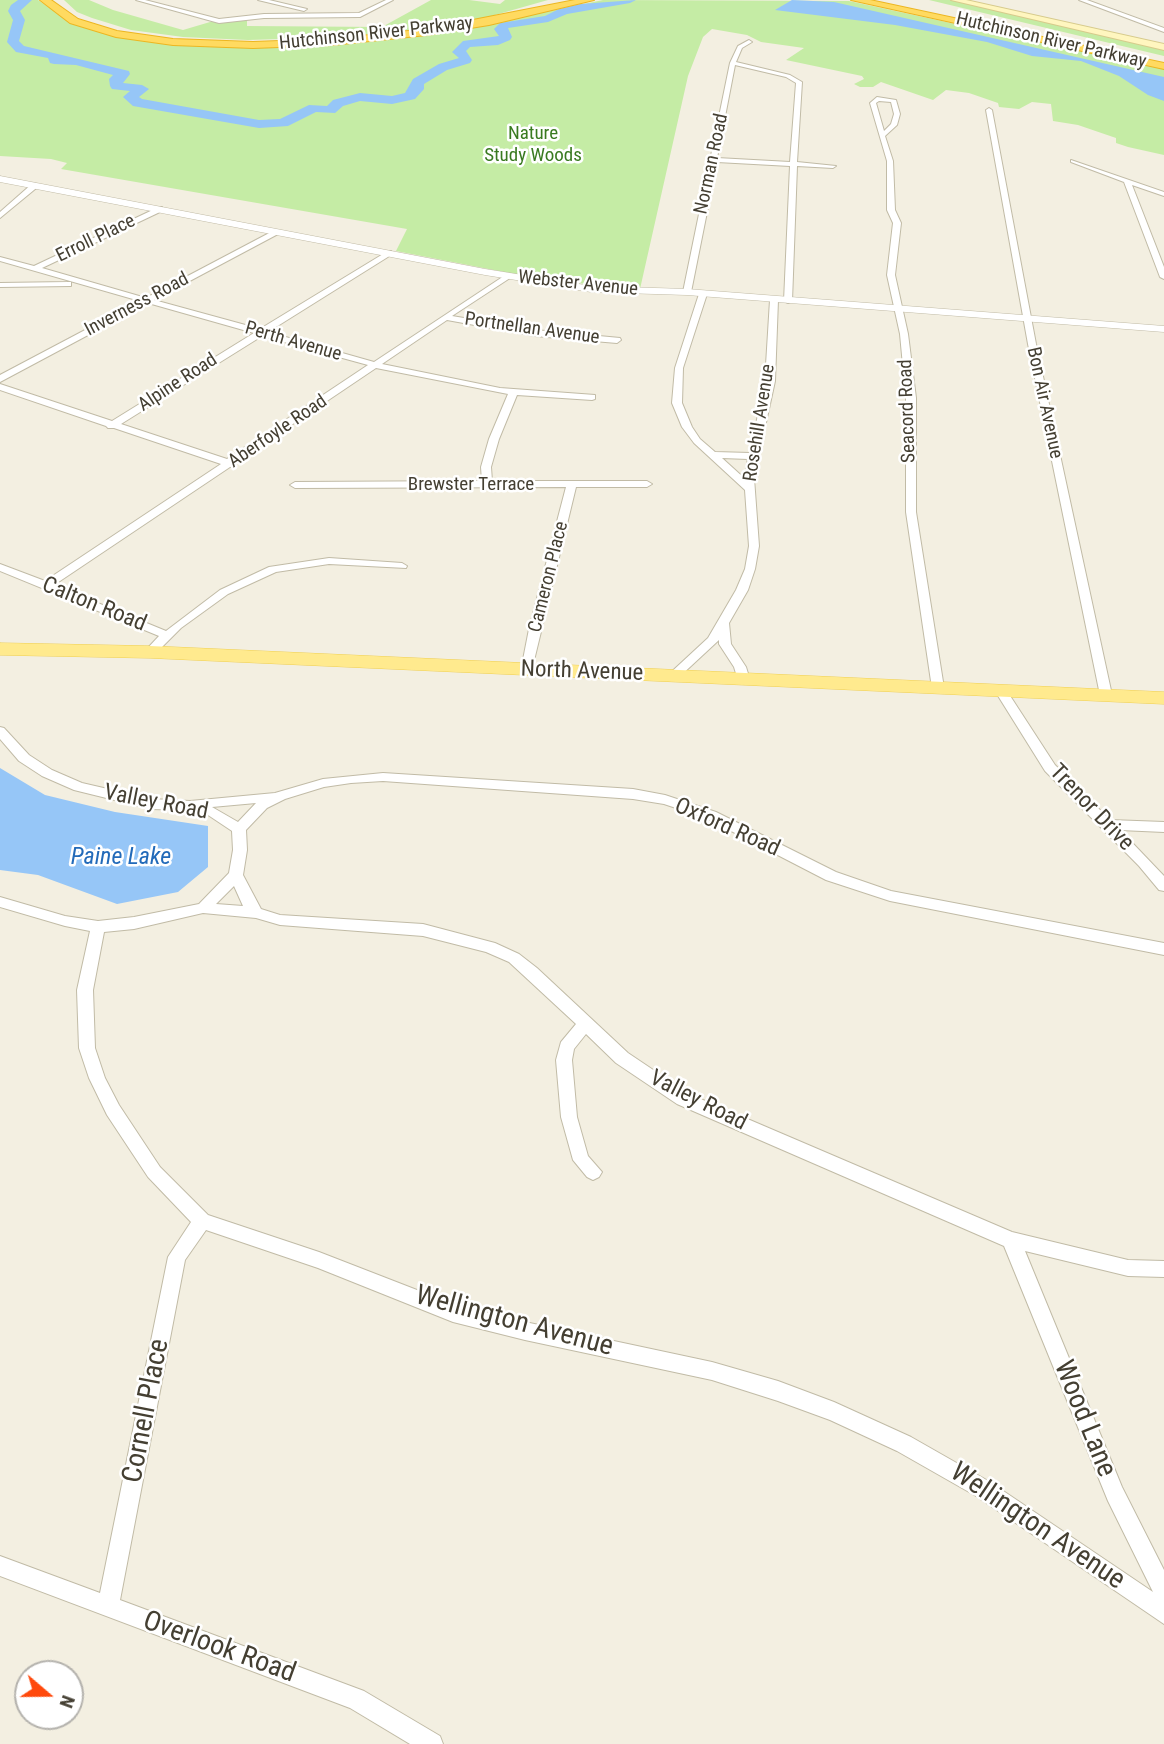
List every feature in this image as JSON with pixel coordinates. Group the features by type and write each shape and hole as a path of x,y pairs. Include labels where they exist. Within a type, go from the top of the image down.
{"highway":[{"name":"Hutchinson River Parkway","path":"45,0 74,21 116,34 173,42 246,45 340,42 427,32 498,21 589,0"},
{"name":"Hutchinson River Parkway","path":"55,0 82,19 125,32 192,40 265,42 347,38 435,28 485,19 555,0"},
{"name":"Hutchinson River Parkway","path":"856,0 1164,66"},
{"path":"873,0 937,16"},
{"path":"892,0 1083,40"},
{"name":"Hutchinson River Parkway","path":"951,3 1083,40 1164,58"}],"main road":[{"path":"951,3 1164,47"},
{"name":"North Avenue","path":"0,649 150,652 1164,698"}],"street":[{"path":"139,0 219,21 255,16 364,14 389,1"},
{"path":"261,0 327,14"},
{"path":"1082,0 1164,30"},
{"name":"Norman Road","path":"687,292 733,63 740,47 749,43"},
{"path":"733,63 788,76 799,82 788,301"},
{"name":"Bon Air Avenue","path":"989,110 1028,319 1106,695"},
{"name":"Seacord Road","path":"882,136 890,161 891,210 897,223 891,275 904,334 911,398 911,512 938,688"},
{"path":"713,160 833,166"},
{"path":"1073,161 1164,194"},
{"name":"Webster Avenue","path":"0,179 507,276 591,289 687,292 1164,329"},
{"path":"1127,181 1164,276"},
{"path":"0,216 36,185"},
{"name":"Erroll Place","path":"34,269 159,209"},
{"name":"Inverness Road","path":"0,379 275,232"},
{"name":"Alpine Road","path":"111,426 257,332 388,253"},
{"name":"Perth Avenue","path":"0,260 376,365 514,392 592,397"},
{"name":"Aberfoyle Road","path":"47,585 507,276"},
{"path":"0,285 59,283 107,290"},
{"path":"703,294 680,368 677,403 687,427 750,489"},
{"name":"Rosehill Avenue","path":"673,676 709,645 724,625 750,569 754,546 750,489 753,456 770,381 774,300"},
{"name":"Portnellan Avenue","path":"447,318 535,333 617,340"},
{"path":"0,387 230,464"},
{"path":"487,485 486,467 494,439 514,392"},
{"path":"713,455 753,456"},
{"name":"Brewster Terrace","path":"295,485 647,484"},
{"name":"Cameron Place","path":"527,670 572,485"},
{"path":"166,635 224,592 272,569 330,561 402,566"},
{"name":"Calton Road","path":"0,567 166,635 150,652"},
{"path":"724,625 726,644 740,667 744,680"},
{"name":"Trenor Drive","path":"1001,691 1050,768 1164,886"},
{"name":"Valley Road","path":"0,731 23,758 47,773 79,787 151,804 188,804 213,812 239,829 240,850 236,875"},
{"name":"Oxford Road","path":"281,796 323,783 383,777 633,794 666,800 711,815 831,876 890,896 1164,949"},
{"path":"188,804 281,796"},
{"path":"239,829 262,805 281,796"},
{"path":"1107,825 1164,827"},
{"path":"203,908 236,875 256,913"},
{"path":"0,902 65,921 98,927"},
{"name":"Valley Road","path":"98,927 134,923 203,908 256,913 280,920 424,930 489,947 514,958 532,972 622,1058 683,1099 1011,1240 1128,1268 1164,1269"},
{"name":"Wellington Avenue","path":"98,927 85,990 87,1048 97,1078 113,1110 154,1172 202,1221 319,1260 453,1312 525,1331 712,1371 834,1412 951,1469 1056,1537 1164,1613"},
{"path":"585,1024 567,1047 564,1060 569,1117 582,1160 593,1172"},
{"name":"Cornell Place","path":"108,1607 177,1257 202,1221"},
{"name":"Wood Lane","path":"1011,1240 1115,1494 1164,1593"},
{"name":"Overlook Road","path":"0,1566 356,1699 432,1744"}],"green space":[{"name":"Nature Study Woods","path":"0,0 38,0 73,24 130,39 209,47 271,47 380,40 453,31 603,0 849,1 1164,69 1164,155 1116,143 1116,138 1078,125 1053,121 1051,104 1032,102 1019,109 999,107 998,103 969,93 946,90 933,100 881,82 873,87 860,87 854,84 864,79 862,76 786,60 804,48 761,42 747,35 712,29 703,37 688,76 640,289 545,280 396,251 407,229 61,169 67,163 51,159 0,156"},
{"path":"64,0 89,0 113,10 183,30 210,22 244,20 247,21 247,26 382,27 431,0 469,0 500,4 505,0 548,0 488,17 410,30 345,37 248,40 183,37 131,30 77,12"},
{"path":"929,0 951,0 1164,48 1164,56"}],"water":[{"path":"792,0 834,2 1164,77 1164,101 1148,95 1119,76 1081,61 1032,56 987,42 895,25 775,10"},
{"name":"Paine Lake","path":"0,768 45,795 115,812 208,826 208,867 178,892 117,904 38,875 0,870"}],"waterway":[{"path":"26,0 15,7 14,11 19,20 13,42 20,49 54,55 54,60 77,61 124,74 115,79 117,86 142,89 130,97 138,103 174,107 176,111 259,124 283,123 314,108 330,110 338,103 360,97 392,100 410,96 417,89 418,82 443,67 466,60 463,54 458,52 467,44 498,41 506,37 500,29 504,25 548,19 563,11 580,7 630,0"}]}
